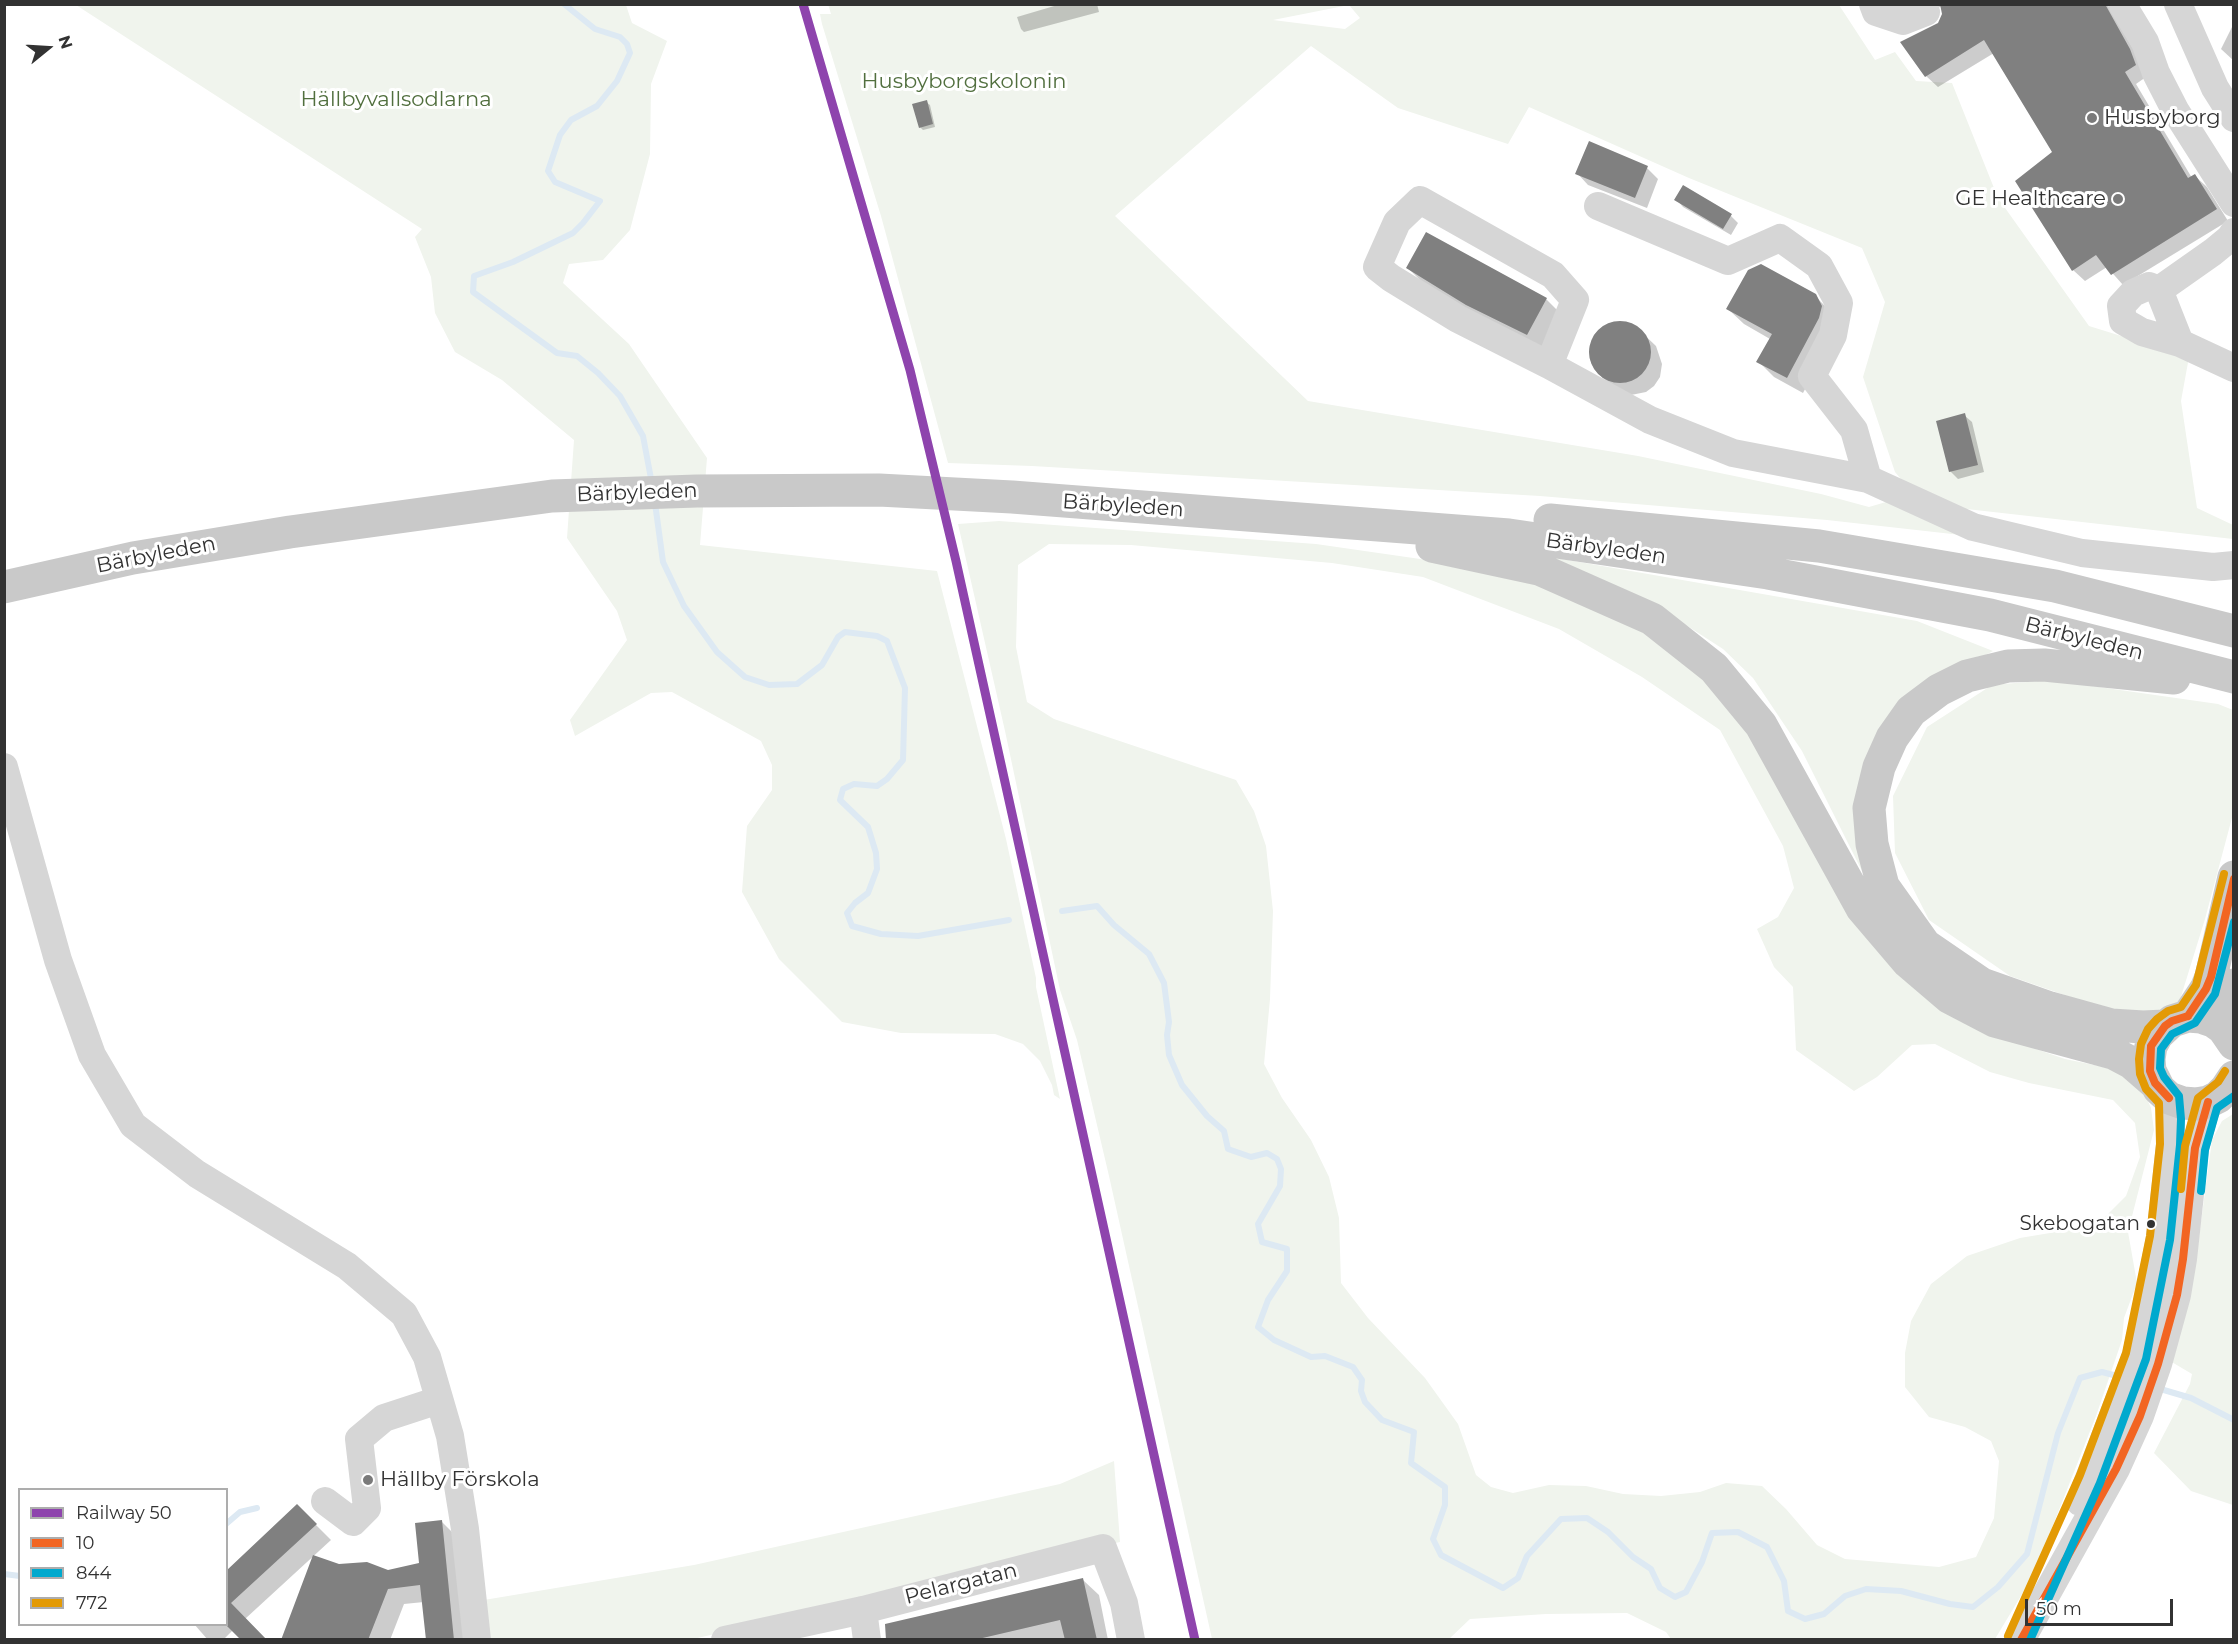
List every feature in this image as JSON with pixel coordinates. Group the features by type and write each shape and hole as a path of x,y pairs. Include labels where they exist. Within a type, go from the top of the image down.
{"main road":[{"name":"Bärbyleden","path":"4,587 133,558 552,487"},
{"name":"Bärbyleden","path":"4,568 282,513 436,491 552,487 1011,489 1619,526 1819,546 2055,586 2234,632"},
{"name":"Bärbyleden","path":"1011,489 1358,524 1509,535 1768,573 1990,615 2234,678"},
{"path":"1358,524 1433,546 1539,569 1652,619 1714,668 1761,725 1862,909 1908,962 1949,997 1995,1021 2113,1053 2132,1063 2162,1090 2183,1103 2196,1104 2225,1089"},
{"path":"2232,1041 2223,1028 2201,1017 2143,1027 2112,1025 2050,1008 1982,984 1925,945 1883,886 1872,844 1869,808 1879,767 1892,738 1911,711 1939,690 1967,676 2008,666 2044,665 2165,678 2234,678"},
{"path":"2162,1090 2150,1071 2150,1052 2157,1035 2177,1021 2206,989 2211,977 2234,877"},
{"path":"2232,1041 2230,994 2234,985"}],"street":[{"path":"1873,4 1876,12 1903,21 1926,12"},
{"path":"2122,4 2145,42 2156,73 2175,110 2234,203"},
{"path":"2178,4 2215,88 2234,118"},
{"path":"1549,364 1575,300 1553,275 1420,200 1397,222 1377,267 1458,319 1549,364 1650,420 1733,453 1869,479 1973,527 2082,553 2213,567 2234,565"},
{"path":"1598,206 1728,261 1780,238 1819,266 1839,303 1833,335 1812,376 1854,430 1869,479"},
{"path":"2159,290 2213,252 2234,232"},
{"path":"2180,343 2159,290 2149,286 2133,293 2121,306 2123,321 2142,332 2180,343 2234,368"},
{"path":"4,767 58,960 92,1055 133,1125 198,1174 347,1266 404,1314 427,1357 450,1436 465,1529 477,1640"},
{"path":"2019,1640 2090,1479 2129,1411 2147,1360 2177,1295 2195,1148 2225,1089"},
{"path":"2147,1360 2170,1145 2171,1119 2162,1090"},
{"path":"325,1501 353,1522 367,1508 359,1439 384,1418 439,1400"},
{"name":"Pelargatan","path":"725,1640 863,1610 1102,1548 1124,1603 1131,1640"},
{"path":"863,1610 867,1640"}],"green space":[{"name":"Husbyborgskolonin","path":"828,4 1839,5 1875,60 1895,52 1916,81 1952,83 1998,198 2089,326 2189,357 2181,401 2197,508 2233,525 2233,539 1922,504 1895,472 1863,377 1885,302 1862,248 1689,178 1529,107 1508,144 1398,108 1311,46 1115,216 1308,401 1638,456 1821,494 1869,507 1886,502 1970,536 1827,520 1540,496 948,463 881,216 822,24 820,14 831,14","holes":["1349,5 1360,18 1345,29 1273,20"]},
{"name":"Hällbyvallsodlarna","path":"76,5 626,5 632,23 667,41 651,84 650,154 630,230 603,260 569,264 563,283 629,344 707,458 700,545 937,571 1006,839 1060,1099 1054,1095 1052,1085 1040,1061 1023,1044 995,1034 901,1033 842,1022 779,959 742,892 747,826 772,790 772,765 761,741 672,692 651,693 575,736 570,720 627,640 617,611 567,538 574,440 502,380 455,352 435,313 431,277 415,237 422,229"},
{"path":"999,521 1316,544 1448,563 1523,580 1651,629 1729,700 1852,909 2001,1037 2065,1059 2124,1071 2138,1078 2151,1108 2154,1130 2128,1232 2137,1283 2124,1318 2122,1340 2096,1416 2033,1576 1995,1639 1671,1639 1666,1632 1627,1613 1546,1614 1470,1619 1449,1639 1212,1639 1109,1176 1077,1040 1060,990 958,524","holes":["1049,544 1131,545 1332,563 1423,577 1559,629 1642,677 1720,730 1783,846 1794,888 1778,917 1757,929 1774,967 1793,987 1796,1050 1854,1091 1877,1077 1912,1045 1935,1044 1990,1072 2029,1083 2113,1100 2135,1123 2140,1157 2126,1196 2100,1222 2020,1238 1967,1256 1931,1284 1911,1321 1905,1353 1905,1387 1929,1417 1965,1427 1991,1441 1999,1461 1994,1518 1976,1557 1939,1567 1845,1559 1817,1545 1786,1509 1762,1486 1726,1483 1700,1492 1661,1496 1623,1494 1586,1486 1549,1485 1513,1493 1491,1487 1476,1475 1458,1424 1425,1378 1368,1318 1341,1283 1339,1218 1329,1177 1311,1140 1282,1098 1264,1064 1270,999 1273,911 1266,846 1254,811 1236,780 1054,719 1027,702 1016,647 1018,565"]},
{"path":"1545,556 1917,621 1993,651 1918,691 1862,791 1862,871 1802,751 1753,678 1723,649 1655,605"},
{"path":"2050,680 2218,704 2233,710 2233,814 2205,919 2179,1003 2158,1016 2113,1012 2010,976 1929,920 1895,853 1893,796 1927,727 1992,685"},
{"path":"2233,1114 2233,1505 2191,1491 2154,1453 2190,1384 2192,1374 2170,1361 2194,1274 2212,1140 2222,1121"},
{"path":"1114,1461 1120,1542 693,1639 490,1639 484,1600 694,1565 1060,1484"}],"building":[{"name":"Husbyborg","path":"1940,4 2105,4 2130,49 2136,65 2125,72 2188,178 2195,174 2217,209 2111,275 2096,255 2072,271 2015,181 2052,152 1984,40 1925,77 1900,42 1938,23 1942,14"},
{"path":"927,100 933,124 919,128 912,104"},
{"path":"1589,141 1648,166 1635,198 1575,174"},
{"path":"1683,185 1732,214 1723,229 1674,200"},
{"path":"1426,232 1547,298 1527,335 1466,305 1406,268"},
{"path":"1761,264 1816,294 1822,306 1819,318 1787,378 1756,362 1772,334 1726,309 1748,270"},
{"path":"1614,321 1626,321 1642,330 1649,340 1651,352 1649,364 1642,374 1626,383 1614,383 1603,378 1594,369 1589,358 1589,346 1594,335 1603,326"},
{"path":"1965,413 1978,465 1949,472 1936,421"},
{"path":"297,1504 317,1524 231,1603 267,1640 241,1640 227,1626 228,1569"},
{"path":"442,1520 454,1640 426,1640 420,1585 388,1589 368,1640 281,1640 313,1555 339,1564 367,1562 388,1570 419,1563 415,1523"},
{"path":"1083,1578 1097,1640 1065,1640 1060,1620 974,1640 886,1640 885,1624"}],"waterway":[{"path":"564,4 595,29 620,37 627,44 630,53 617,81 597,106 571,120 560,135 548,171 555,182 600,201 573,233 513,262 474,276 473,292 557,353 577,356 598,373 620,396 643,436 652,484"},
{"path":"655,503 663,562 684,606 717,652 745,677 769,685 797,684 822,665 838,637 845,632 877,636 887,641 905,688 903,760 887,779 877,786 854,784 843,789 840,800 868,827 876,853 877,869 868,893 847,913 852,926 881,934 918,936 1009,920"},
{"path":"1062,911 1097,906 1114,925 1149,954 1164,983 1169,1022 1167,1035 1169,1055 1182,1085 1207,1116 1224,1131 1228,1149 1251,1157 1267,1153 1277,1159 1281,1169 1280,1186 1258,1224 1262,1242 1287,1249 1287,1271 1268,1300 1258,1327 1274,1340 1311,1357 1325,1356 1353,1367 1362,1380 1361,1391 1365,1402 1382,1420 1414,1432 1411,1463 1445,1487 1445,1505 1433,1539 1441,1555 1503,1588 1518,1578 1527,1556 1561,1519 1587,1518 1608,1532 1633,1557 1651,1569 1660,1588 1675,1597 1686,1592 1702,1562 1712,1533 1738,1532 1767,1547 1784,1581 1788,1611 1805,1619 1824,1614 1845,1596 1866,1589 1901,1591 1950,1604 1973,1607 1998,1587 2027,1554 2058,1433 2080,1378 2102,1372 2121,1377"},
{"path":"2157,1388 2191,1398 2234,1420"},
{"path":"228,1522 240,1512 257,1508"},
{"path":"4,1574 18,1576"}],"rail line":[{"name":"50","path":"803,4 910,370 956,561 1195,1640"}],"transit line":[{"name":"772","path":"2008,1636 2080,1475 2126,1353 2150,1236 2160,1144 2159,1103 2146,1089 2140,1074 2141,1044 2148,1029 2157,1019 2168,1011 2181,1007 2196,985 2224,874"},
{"name":"10","path":"2188,1016 2211,977 2234,879"},
{"name":"844","path":"2030,1640 2100,1483 2146,1359 2170,1240 2180,1145 2179,1096 2160,1068 2161,1049 2172,1034 2195,1023 2215,994 2234,922"},
{"name":"10","path":"2169,1098 2155,1083 2150,1071 2151,1046 2165,1026 2188,1016"},
{"name":"772","path":"2181,1189 2185,1146 2198,1098 2218,1082 2225,1071"},
{"name":"844","path":"2201,1191 2205,1150 2217,1108 2234,1096"},
{"name":"10","path":"2021,1640 2116,1469 2140,1416 2158,1364 2177,1295 2195,1148 2208,1102"}],"place":[{"name":"Husbyborg","path":"2092,118"},
{"name":"GE Healthcare","path":"2118,199"},
{"name":"Skebogatan","path":"2151,1224"},
{"name":"Hällby Förskola","path":"368,1480"}]}
